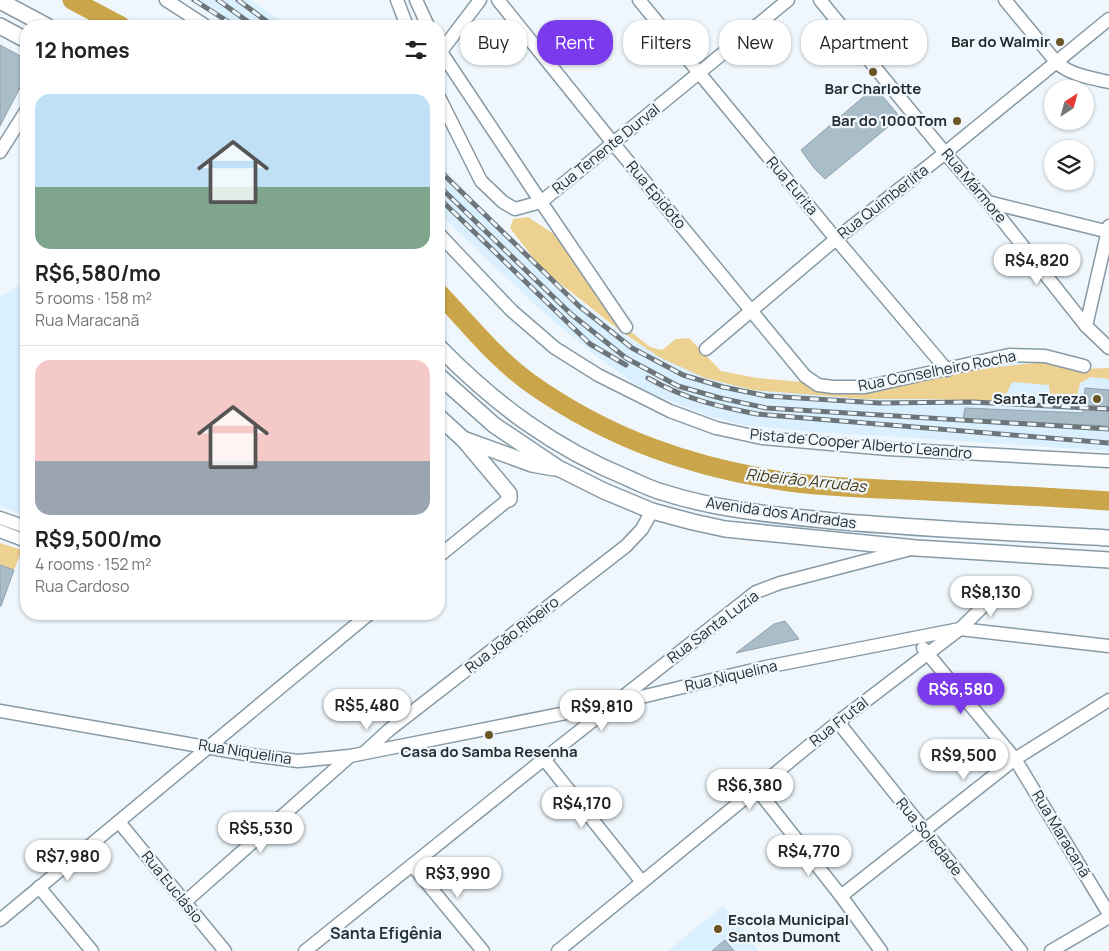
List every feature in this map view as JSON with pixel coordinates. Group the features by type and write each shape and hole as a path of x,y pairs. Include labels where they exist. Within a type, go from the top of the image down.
{"main road":[{"path":"0,1 36,20"},
{"path":"0,26 20,37"},
{"name":"Avenida dos Andradas","path":"445,353 488,394 554,442 609,470 661,492 737,510 792,517 891,526 1109,538"},
{"name":"Avenida dos Andradas","path":"445,381 494,424 558,468 604,491 652,510 693,522 725,529 916,548 1109,560"},
{"path":"445,422 463,439 506,490 509,494 509,499"},
{"path":"463,439 532,464 558,468"}],"street":[{"path":"166,0 197,20"},
{"path":"397,0 405,20"},
{"path":"416,0 425,20"},
{"path":"445,44 480,0"},
{"name":"Rua Epidoto","path":"498,0 805,376 818,385"},
{"name":"Rua Eurita","path":"639,0 946,370"},
{"name":"Rua Tenente Durval","path":"445,61 541,202 788,0"},
{"name":"Rua Mármore","path":"820,0 988,202 1086,326 1109,348"},
{"path":"1005,0 1056,62 1072,73 1109,82"},
{"name":"Rua Quimberlita","path":"706,349 836,239 946,153 1109,19"},
{"path":"445,109 481,180 491,191 514,209 541,202 626,327"},
{"path":"0,152 20,120"},
{"path":"988,202 1108,230 1086,326"},
{"name":"Pista de Cooper Alberto Leandro","path":"445,240 512,311 555,348 598,375 661,406 716,428 762,438 888,449 1109,461"},
{"name":"Rua Conselheiro Rocha","path":"818,385 866,387 1009,355 1046,356 1084,366"},
{"path":"445,551 509,499"},
{"name":"Rua João Ribeiro","path":"365,752 389,730 626,546 642,529 652,510"},
{"path":"0,518 20,531"},
{"path":"0,531 20,533"},
{"name":"Rua Santa Luzia","path":"305,951 756,592 780,582 916,548"},
{"name":"Rua Frutal","path":"558,951 838,722 960,629 1003,587"},
{"path":"0,920 361,620"},
{"name":"Rua Niquelina","path":"0,711 251,755 298,761 350,756 616,703 766,667 960,629 1109,646"},
{"name":"Rua Maracanã","path":"916,638 1015,759 1109,915"},
{"path":"841,896 1015,759 1109,700"},
{"path":"559,714 571,717 578,722 578,731 573,737"},
{"name":"Rua Soledade","path":"838,722 1021,951"},
{"path":"389,730 393,740 400,745"},
{"path":"185,902 350,756"},
{"path":"544,759 642,882"},
{"path":"756,788 841,896 881,951"},
{"name":"Rua Euclásio","path":"119,822 225,951"},
{"path":"412,865 482,951"},
{"path":"39,887 92,951"},
{"path":"1051,951 1109,915"}],"shaded area":[{"path":"189,0 251,0 279,20 219,20"},
{"path":"445,169 535,262 573,296 617,331 652,352 717,372 820,393 1003,362 1043,359 1109,373 1109,451 812,432 744,425 708,416 646,391 605,363 530,300 445,219"},
{"path":"528,217 554,234 614,318 650,347 662,350 676,339 689,338 721,371 757,378 802,382 820,390 871,389 973,370 1041,362 1080,369 1109,368 1109,379 1091,377 1080,383 1077,396 1050,396 1049,385 1012,382 1007,392 999,401 865,399 753,390 705,378 659,357 619,330 542,269 510,228 513,219"},
{"path":"20,285 20,514 0,506 0,297"},
{"path":"0,543 20,549 20,555 14,570 0,565"},
{"name":"Escola Municipal Santos Dumont","path":"723,906 759,951 667,951"}],"building":[{"path":"0,45 20,56 20,88 0,126"},
{"path":"875,87 900,117 825,179 801,150"},
{"name":"Santa Tereza","path":"1085,388 1109,390 1109,426 963,419 965,408 1083,413"},
{"path":"0,565 14,570 1,606 0,606"},
{"path":"785,621 799,639 736,653 774,624"},
{"path":"725,940 734,951 712,951"}],"waterway":[{"name":"Ribeirão Arrudas","path":"72,0 110,20"},
{"name":"Ribeirão Arrudas","path":"445,299 505,363 560,403 621,435 686,459 754,476 806,484 1109,501"}],"railway":[{"path":"194,0 226,20"},
{"path":"218,0 246,20"},
{"path":"238,0 265,20"},
{"path":"445,176 579,306 632,348 683,375 723,387 767,396 879,403 973,402 1109,409"},
{"path":"445,192 571,314 626,358 678,386 766,408 1109,429"},
{"path":"445,204 590,344 626,365"},
{"path":"648,378 701,401 757,414 1109,443"}],"place":[{"name":"Bar do Walmir","path":"1060,42"},
{"name":"Bar Charlotte","path":"873,72"},
{"name":"Bar do 1000Tom","path":"957,121"},
{"name":"Santa Tereza","path":"1097,399"},
{"name":"Casa do Samba Resenha","path":"489,735"},
{"name":"Escola Municipal Santos Dumont","path":"718,929"}],"district":[{"name":"Santa Efigênia","path":"386,933"}]}
